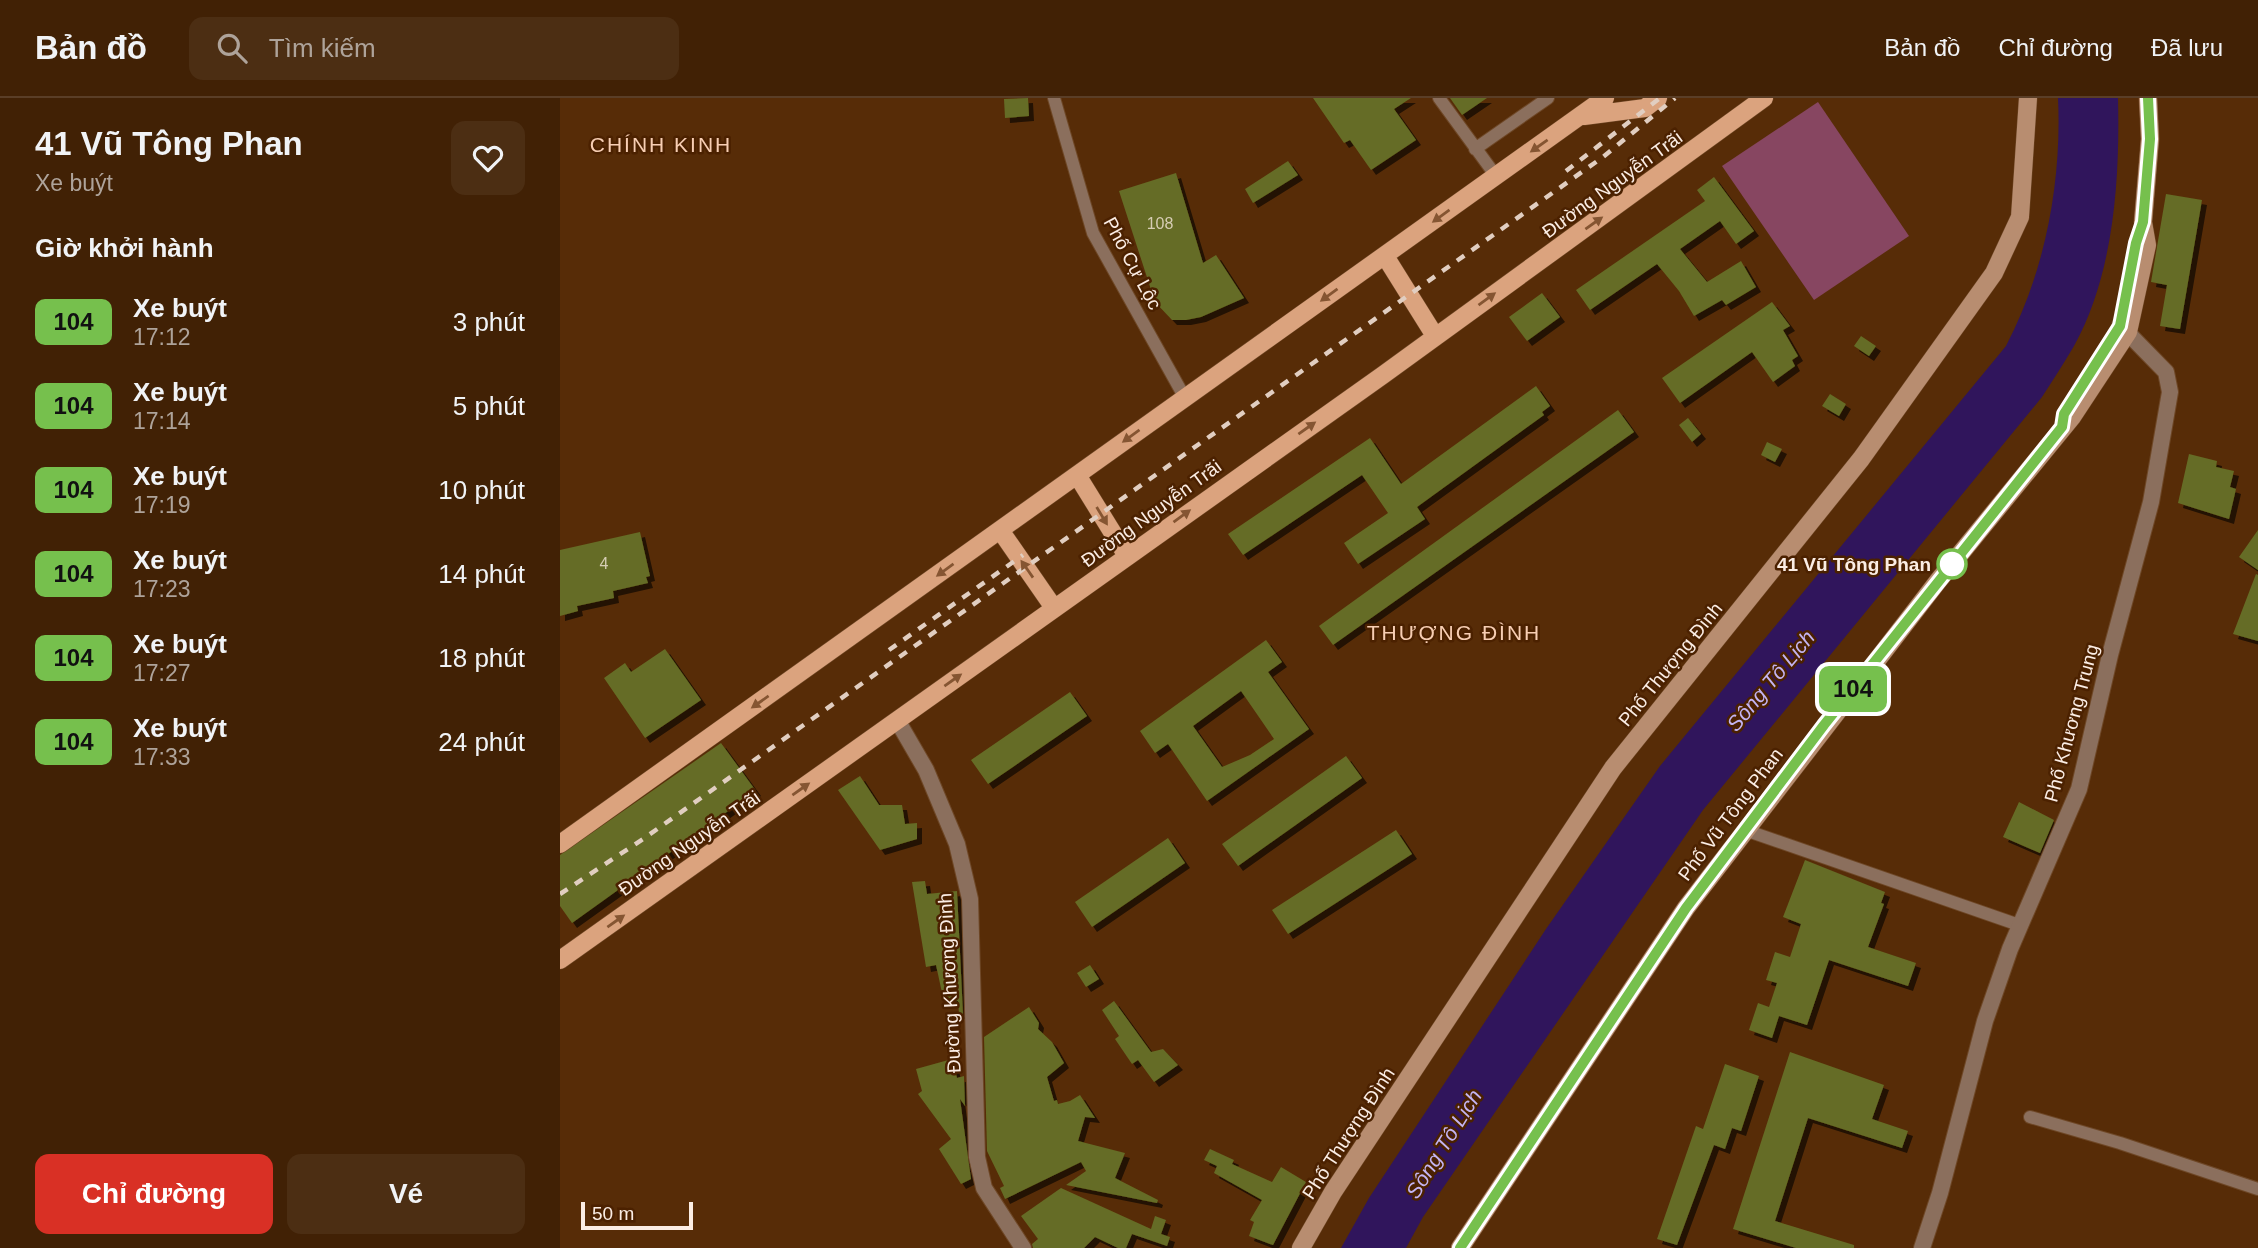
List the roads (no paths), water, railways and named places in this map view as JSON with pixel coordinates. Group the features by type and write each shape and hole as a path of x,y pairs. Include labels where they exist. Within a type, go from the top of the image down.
{"main road":[{"path":"560,844 1605,98"},
{"path":"1581,116 1645,108 1658,98"},
{"name":"Đường Nguyễn Trãi","path":"560,960 1764,98"},
{"name":"Phố Thượng Đình","path":"1301,1248 1333,1192 1613,768 1861,459 1994,274 2020,218 2028,98"},
{"path":"2124,329 2136,243 2143,222 2150,139 2148,98"},
{"path":"1385,256 1435,336"},
{"name":"Phố Vũ Tông Phan","path":"1460,1248 1686,908 1938,581 2002,506 2062,427 2064,414 2124,329"},
{"path":"1077,475 1127,556"},
{"path":"1000,530 1054,608"}],"street":[{"name":"Phố Cự Lộc","path":"1054,98 1093,233 1185,398"},
{"path":"1439,98 1496,176"},
{"path":"1475,149 1548,98"},
{"name":"Phố Khương Trung","path":"1922,1248 1941,1193 1985,1021 2019,926 2079,789 2110,655 2132,584 2171,392 2166,372 2124,329"},
{"name":"Đường Khương Đình","path":"897,720 926,771 957,844 970,899 977,1157 984,1188 1023,1248"},
{"path":"1745,830 2019,926"},
{"path":"2030,1117 2129,1145 2258,1189"}],"water":[{"name":"Sông Tô Lịch","path":"2058,98 2118,98 2118,161 2112,225 2098,288 2074,346 2042,397 1703,810 1423,1217 1406,1248 1341,1248 1369,1198 1546,929 1660,766 2006,346 2031,288 2048,226 2057,162"}],"railway":[{"path":"1566,171 1660,98"},
{"path":"560,894 646,837 1603,157 1675,98"},
{"path":"889,650 1023,555"}],"place":[{"name":"41 Vũ Tông Phan","path":"1952,564"}],"district":[{"name":"CHÍNH KINH","path":"661,145"},
{"name":"THƯỢNG ĐÌNH","path":"1454,633"}]}
